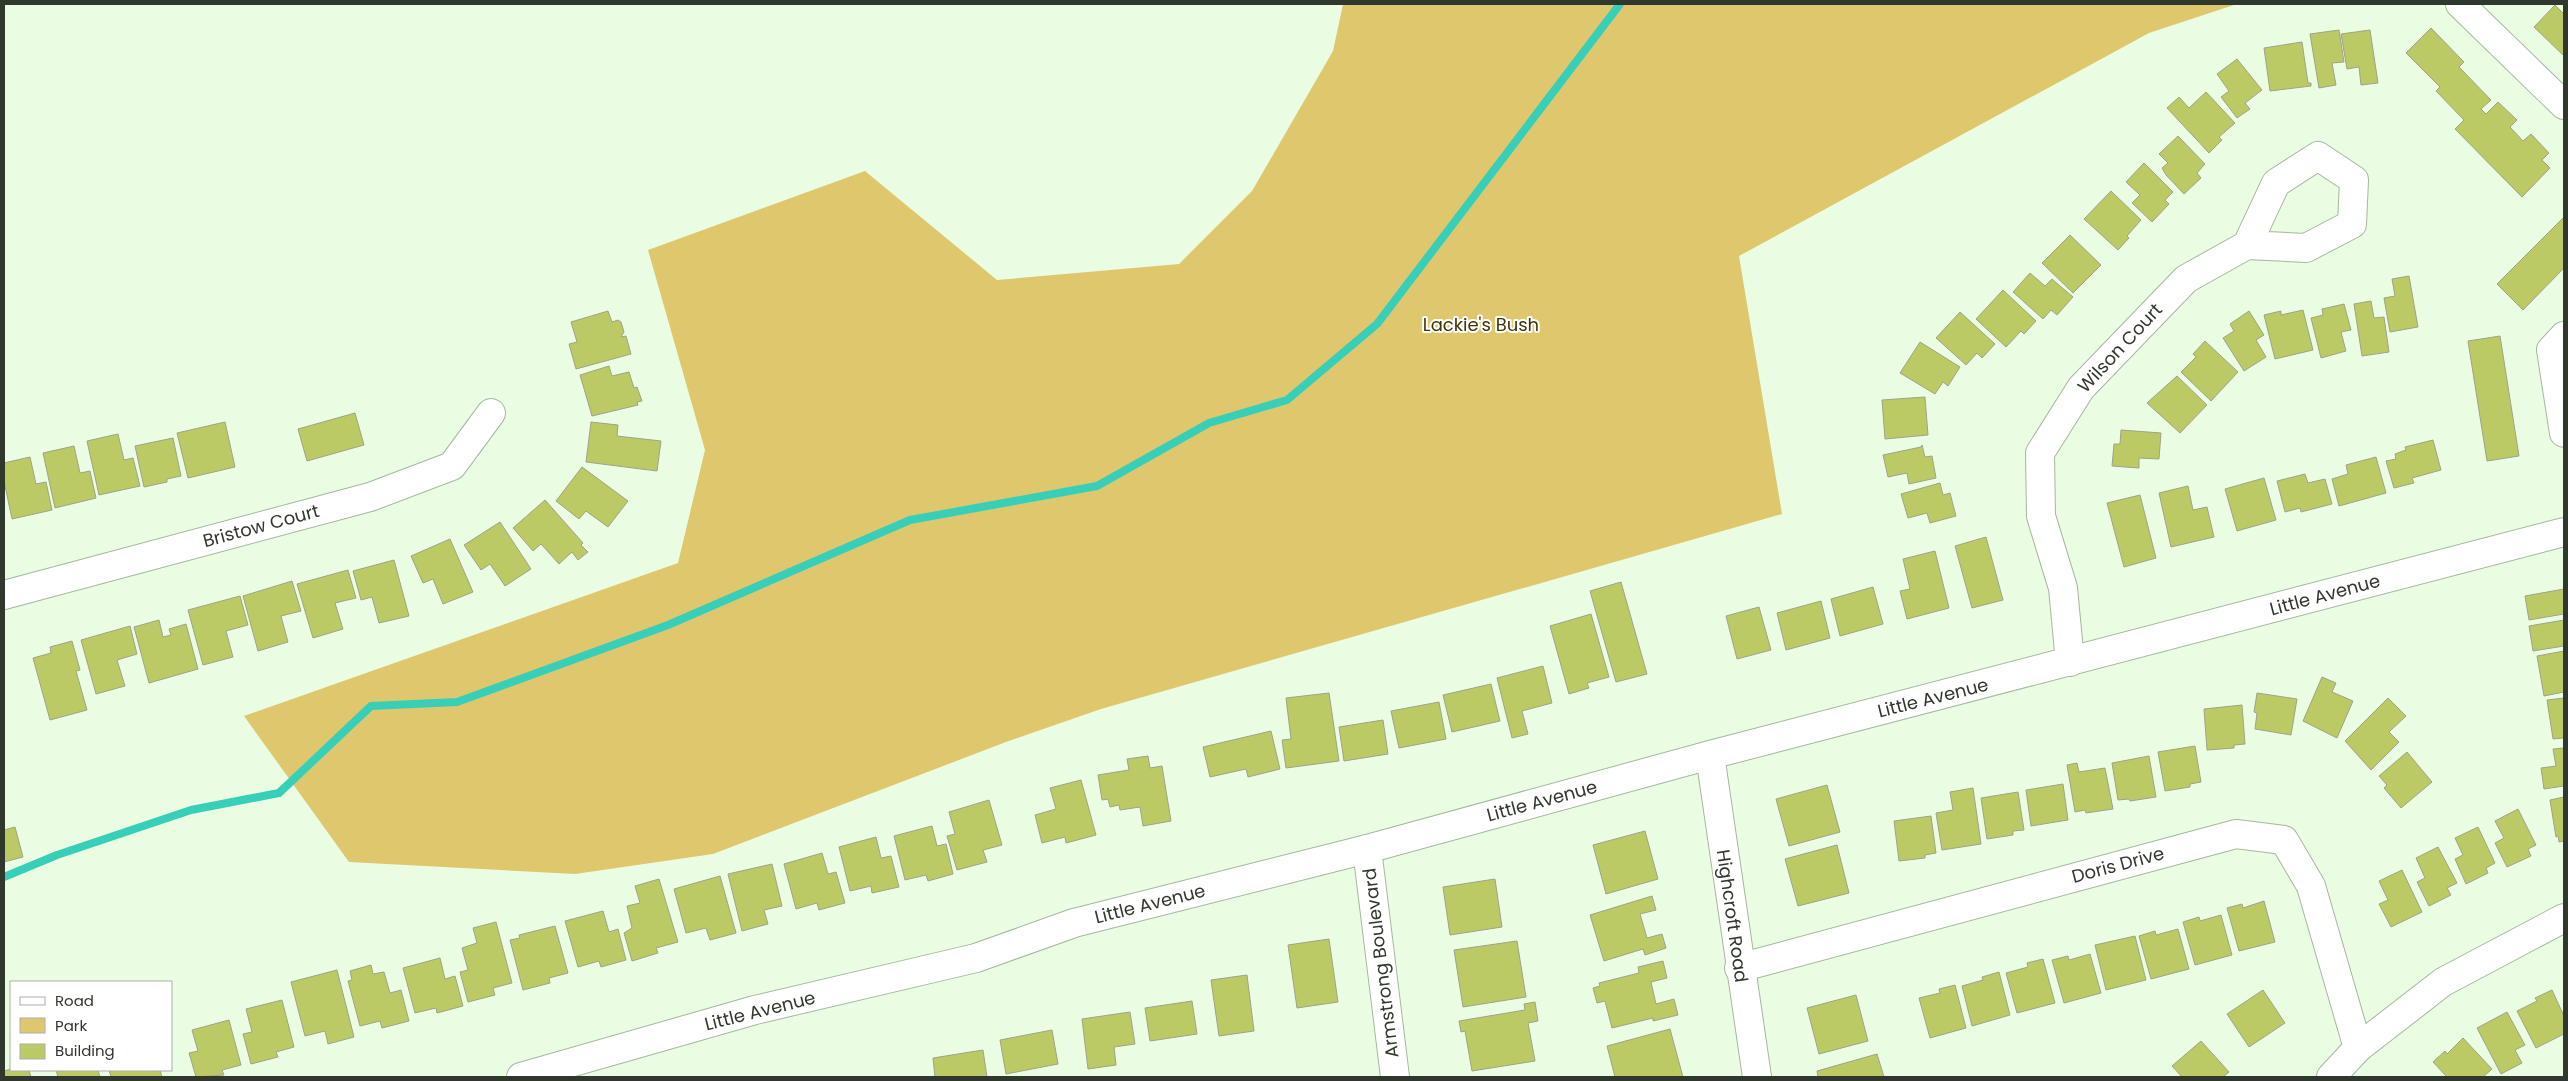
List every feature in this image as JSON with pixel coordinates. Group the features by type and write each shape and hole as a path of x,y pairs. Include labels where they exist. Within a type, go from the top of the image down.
{"street":[{"path":"2460,4 2564,105"},
{"name":"Wilson Court","path":"2070,662 2063,588 2041,516 2040,453 2081,388 2186,279 2247,245"},
{"path":"2564,336 2551,350 2564,433"},
{"name":"Bristow Court","path":"4,594 370,497 452,466 491,413"},
{"name":"Little Avenue","path":"521,1077 755,1010 976,958 1074,923 1367,849 1710,755 2564,532"},
{"name":"Highcroft Road","path":"1710,755 1739,968 1757,1077"},
{"name":"Doris Drive","path":"1739,968 2236,834 2284,840 2311,886 2358,1048"},
{"name":"Armstrong Boulevard","path":"1367,849 1395,1077"},
{"path":"2331,1077 2358,1048 2443,982 2564,918"}],"green space":[{"name":"Lackie's Bush","path":"1343,4 2237,4 2149,33 1739,256 1782,514 1101,709 1006,742 713,854 575,874 349,862 244,716 678,563 705,450 648,250 865,171 997,280 1179,264 1252,191 1333,51"}],"building":[{"path":"2555,5 2564,14 2564,56 2534,27"},
{"path":"2431,28 2464,62 2459,67 2491,100 2481,109 2486,114 2498,102 2517,120 2510,127 2523,141 2531,134 2549,153 2542,160 2550,168 2522,197 2455,129 2464,120 2436,91 2440,87 2406,53"},
{"path":"2339,30 2344,62 2332,63 2336,85 2319,88 2310,34"},
{"path":"2370,30 2378,83 2361,85 2359,67 2347,69 2341,34"},
{"path":"2302,42 2308,83 2311,83 2311,86 2270,91 2264,48"},
{"path":"2237,59 2262,90 2245,103 2250,109 2237,118 2221,97 2229,91 2217,74"},
{"path":"2206,92 2235,123 2219,137 2222,140 2209,153 2167,108 2179,97 2189,108"},
{"path":"2178,136 2205,164 2197,173 2201,178 2184,194 2166,175 2162,168 2168,163 2159,154"},
{"path":"2144,163 2173,192 2165,200 2169,204 2152,222 2132,203 2140,195 2126,182"},
{"path":"2111,191 2141,220 2118,250 2084,219"},
{"path":"2564,217 2564,268 2523,310 2497,284"},
{"path":"2070,235 2101,265 2073,293 2042,263"},
{"path":"2030,273 2045,286 2052,279 2073,297 2057,315 2051,310 2043,319 2013,292"},
{"path":"2409,276 2418,327 2390,332 2384,298 2395,296 2392,279"},
{"path":"2003,290 2036,321 2024,334 2021,331 2006,347 1976,319"},
{"path":"2371,301 2374,318 2384,317 2389,352 2362,356 2354,304"},
{"path":"2344,304 2351,330 2341,332 2346,351 2321,358 2311,318 2323,315 2322,309"},
{"path":"2303,310 2313,350 2275,359 2264,315 2281,311 2281,315"},
{"path":"608,311 612,322 618,320 621,322 624,332 621,337 626,336 631,354 576,369 569,344 577,342 571,322"},
{"path":"2249,311 2264,335 2256,340 2266,357 2244,371 2223,338 2234,331 2230,324"},
{"path":"1960,312 1995,344 1982,358 1977,353 1966,365 1936,338"},
{"path":"2500,336 2519,456 2487,461 2468,341"},
{"path":"2205,341 2238,372 2211,401 2181,372 2196,357 2193,354"},
{"path":"1920,342 1960,367 1948,386 1943,382 1935,394 1900,373"},
{"path":"609,366 612,376 629,372 634,388 637,387 642,401 637,402 638,405 592,416 580,375"},
{"path":"2177,376 2207,405 2180,433 2147,403"},
{"path":"1925,397 1928,435 1885,439 1882,400"},
{"path":"355,413 364,445 307,461 298,429"},
{"path":"225,422 235,467 188,478 177,433"},
{"path":"591,422 618,425 617,436 661,441 657,471 586,462"},
{"path":"2121,430 2161,433 2159,459 2139,458 2139,468 2112,466 2114,444 2120,444"},
{"path":"118,434 124,460 133,458 140,486 99,495 87,441"},
{"path":"173,438 181,476 167,479 167,482 144,487 135,446"},
{"path":"2433,440 2441,470 2412,478 2414,483 2394,488 2386,461 2396,459 2395,454 2406,450 2405,447"},
{"path":"1922,445 1925,457 1932,456 1936,478 1909,484 1907,473 1888,477 1883,455 1921,447"},
{"path":"74,446 80,473 90,471 96,498 55,508 43,453"},
{"path":"30,457 36,484 46,482 52,510 12,519 4,481 4,463"},
{"path":"2376,457 2386,493 2339,506 2332,479 2348,474 2346,465"},
{"path":"582,467 628,501 608,527 586,511 579,519 556,501"},
{"path":"2305,474 2308,483 2325,479 2332,504 2301,512 2300,508 2285,512 2277,481"},
{"path":"2264,478 2276,520 2237,531 2225,489"},
{"path":"1940,483 1943,495 1950,493 1956,516 1930,523 1927,513 1908,518 1901,494"},
{"path":"2188,486 2193,510 2207,507 2214,537 2171,547 2159,493"},
{"path":"2140,495 2156,558 2124,567 2107,503"},
{"path":"545,500 583,543 581,545 588,552 578,560 572,552 559,564 541,544 533,551 513,528"},
{"path":"500,522 531,569 505,586 490,564 481,570 464,545"},
{"path":"1986,537 2003,600 1972,608 1955,546"},
{"path":"450,539 473,592 443,604 433,579 423,583 411,556"},
{"path":"1935,551 1949,608 1907,619 1900,591 1910,589 1903,559"},
{"path":"394,560 409,616 379,623 372,597 361,600 353,571"},
{"path":"348,570 356,598 335,603 343,629 313,638 297,584"},
{"path":"292,581 301,611 281,616 288,642 258,651 243,596"},
{"path":"1621,582 1647,674 1616,682 1590,591"},
{"path":"1873,587 1883,624 1840,636 1831,599"},
{"path":"2564,589 2564,614 2529,620 2525,596"},
{"path":"240,596 248,625 226,631 233,657 203,665 188,610"},
{"path":"1821,601 1830,638 1786,650 1777,613"},
{"path":"1759,607 1771,650 1737,659 1726,616"},
{"path":"1591,614 1609,677 1587,683 1589,688 1569,694 1550,626"},
{"path":"159,620 163,637 171,635 169,629 186,624 198,669 149,683 134,627"},
{"path":"2564,620 2564,646 2533,651 2529,626"},
{"path":"130,626 137,654 117,660 125,686 96,694 81,640"},
{"path":"72,641 80,670 76,671 87,710 50,720 33,658 51,653 50,647"},
{"path":"2564,651 2564,692 2544,696 2537,656"},
{"path":"1543,666 1552,703 1522,711 1528,734 1512,738 1497,678"},
{"path":"2322,677 2336,683 2332,692 2353,701 2337,738 2303,721"},
{"path":"1491,684 1500,721 1452,732 1443,695"},
{"path":"1329,693 1339,761 1286,768 1282,740 1291,739 1286,698"},
{"path":"2257,693 2297,699 2291,735 2255,729 2257,713 2254,712"},
{"path":"2388,698 2406,716 2389,732 2399,742 2371,770 2345,741"},
{"path":"2564,698 2564,738 2553,739 2547,700"},
{"path":"1439,702 1446,739 1399,748 1391,711"},
{"path":"2242,705 2245,744 2234,745 2234,748 2207,750 2204,709"},
{"path":"1383,720 1388,754 1344,761 1339,727"},
{"path":"1271,731 1280,769 1248,777 1246,769 1210,777 1203,747"},
{"path":"2195,746 2201,782 2190,784 2190,787 2165,791 2158,752"},
{"path":"2564,748 2564,786 2544,789 2541,768 2556,766 2553,749"},
{"path":"2407,752 2432,782 2401,808 2384,788 2387,785 2379,776"},
{"path":"1148,756 1150,768 1162,766 1171,821 1143,826 1140,807 1120,810 1119,805 1110,807 1108,799 1102,800 1098,775 1129,770 1127,759"},
{"path":"2149,756 2156,797 2130,801 2129,799 2118,800 2112,763"},
{"path":"2077,763 2079,772 2105,768 2113,809 2086,813 2085,810 2075,812 2067,765"},
{"path":"1081,780 1096,835 1066,843 1065,837 1042,843 1035,815 1056,809 1050,788"},
{"path":"2063,784 2068,820 2031,826 2026,790"},
{"path":"1827,785 1840,832 1789,846 1776,799"},
{"path":"1973,788 1981,844 1942,850 1936,813 1953,810 1950,792"},
{"path":"2018,792 2024,830 2013,831 2013,835 1987,839 1981,798"},
{"path":"2564,797 2564,841 2559,842 2558,836 2556,837 2550,800"},
{"path":"989,800 1002,845 983,850 987,862 957,870 947,836 955,834 949,812"},
{"path":"2518,809 2536,845 2528,849 2531,856 2507,867 2495,843 2504,838 2495,821"},
{"path":"1931,816 1936,853 1925,855 1925,858 1899,861 1894,821"},
{"path":"932,826 937,846 946,844 953,874 928,881 926,875 905,880 894,836"},
{"path":"15,827 23,857 4,862 4,830"},
{"path":"2478,827 2495,863 2486,868 2488,873 2466,884 2455,859 2463,855 2455,838"},
{"path":"1645,831 1658,879 1606,894 1593,845"},
{"path":"876,837 881,858 891,856 899,887 872,893 871,886 850,891 839,847"},
{"path":"1837,845 1849,893 1798,906 1785,859"},
{"path":"2438,847 2457,883 2447,888 2451,895 2429,906 2417,882 2425,878 2416,858"},
{"path":"822,853 828,874 836,872 845,903 819,910 817,903 796,909 784,864"},
{"path":"772,864 782,906 764,910 768,924 742,931 728,874"},
{"path":"2402,870 2422,912 2391,927 2379,904 2388,900 2379,881"},
{"path":"720,876 736,933 710,940 706,928 686,933 674,889"},
{"path":"659,879 678,942 656,948 658,953 632,961 624,933 632,928 627,906 640,903 635,886"},
{"path":"1495,879 1502,927 1450,935 1443,887"},
{"path":"1652,896 1656,910 1640,914 1647,938 1662,934 1666,948 1645,955 1643,949 1604,961 1590,915"},
{"path":"2264,901 2275,942 2239,951 2227,908 2242,904 2243,908"},
{"path":"603,911 609,932 618,929 626,960 601,967 599,961 578,967 565,921"},
{"path":"2221,915 2232,955 2195,965 2183,922 2199,917 2200,921"},
{"path":"496,922 512,983 493,988 495,995 468,1002 460,972 468,970 462,948 477,943 473,928"},
{"path":"555,926 568,973 549,978 550,983 523,990 510,940 520,938 519,935"},
{"path":"2178,929 2189,969 2151,979 2139,936 2155,931 2156,935"},
{"path":"2135,936 2146,980 2106,990 2095,945"},
{"path":"1329,939 1338,1002 1297,1008 1288,945"},
{"path":"1517,941 1526,997 1463,1007 1454,950"},
{"path":"2090,954 2101,993 2064,1003 2052,960 2068,956 2069,960"},
{"path":"440,958 445,979 455,976 463,1006 437,1013 436,1008 415,1013 403,968"},
{"path":"2043,959 2055,1003 2017,1013 2006,973 2028,967 2027,963"},
{"path":"1663,961 1667,978 1651,982 1656,1004 1674,999 1678,1015 1653,1021 1653,1018 1612,1028 1605,1001 1597,1003 1593,988 1600,986 1599,983 1639,973 1638,967"},
{"path":"371,965 373,974 384,972 390,993 401,990 409,1021 382,1028 380,1021 360,1026 348,981 352,980 350,971"},
{"path":"337,970 354,1037 328,1044 325,1031 305,1036 291,982"},
{"path":"1999,972 2010,1015 1972,1026 1962,986 1983,980 1982,977"},
{"path":"1247,975 1254,1031 1219,1036 1211,980"},
{"path":"1955,985 1966,1028 1930,1038 1919,998 1940,993 1939,989"},
{"path":"2263,990 2285,1023 2249,1047 2227,1014"},
{"path":"2552,990 2564,1016 2564,1034 2536,1048 2517,1011 2537,1001 2535,998"},
{"path":"1856,995 1868,1041 1819,1054 1807,1008"},
{"path":"282,1000 294,1047 276,1052 278,1057 251,1064 243,1034 252,1032 246,1009"},
{"path":"1192,1001 1197,1034 1150,1041 1145,1008"},
{"path":"1535,1002 1538,1021 1528,1023 1535,1061 1472,1071 1465,1031 1461,1032 1459,1021 1525,1010 1524,1004"},
{"path":"1130,1012 1135,1044 1114,1047 1116,1065 1088,1069 1082,1019"},
{"path":"2507,1012 2525,1045 2515,1050 2522,1063 2501,1074 2477,1028"},
{"path":"229,1020 241,1065 222,1070 224,1075 196,1077 189,1053 198,1051 192,1030"},
{"path":"1670,1029 1683,1077 1615,1077 1607,1046"},
{"path":"1052,1030 1058,1064 1006,1074 1000,1040"},
{"path":"2463,1038 2492,1069 2483,1077 2447,1077 2433,1062 2445,1051 2447,1054"},
{"path":"2201,1041 2229,1072 2223,1077 2182,1077 2172,1066"},
{"path":"983,1050 987,1077 935,1077 933,1058"},
{"path":"1877,1054 1884,1077 1818,1077 1817,1071"},
{"path":"10,1069 10,1071 29,1071 31,1077 4,1077 4,1071"},
{"path":"56,1071 98,1071 100,1077 58,1077"},
{"path":"109,1071 160,1071 162,1077 111,1077"}],"waterway":[{"path":"4,877 57,855 191,810 279,793 371,706 457,702 668,625 910,520 1097,486 1209,423 1287,400 1377,324 1620,4"}]}
